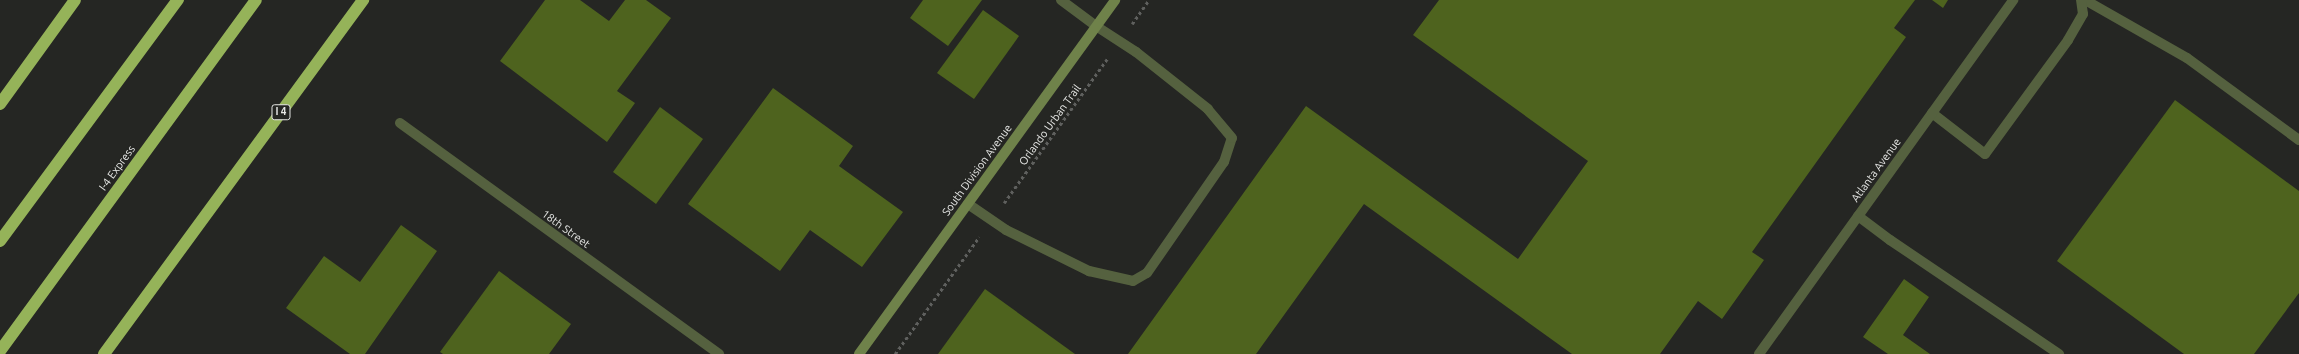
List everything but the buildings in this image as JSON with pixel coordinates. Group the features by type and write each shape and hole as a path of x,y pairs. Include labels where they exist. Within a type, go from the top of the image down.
{"highway":[{"path":"0,104 75,0"},
{"path":"0,241 178,0"},
{"name":"I-4 Express","path":"0,351 256,0"},
{"name":"I 4","path":"104,354 363,0"}],"street":[{"path":"968,204 1006,230 1089,271 1133,281 1147,273 1224,162 1232,138 1208,109 1136,52 1096,26 1061,0"},
{"name":"South Division Avenue","path":"859,354 1114,0"},
{"name":"Atlanta Avenue","path":"1759,354 2013,0"},
{"path":"1932,113 1985,154 2068,40 2083,14 2081,0"},
{"path":"2085,0 2187,58 2299,140"},
{"name":"18th Street","path":"400,123 719,354"},
{"path":"1858,216 1890,240 2059,354"}],"path":[{"path":"1135,20 1149,0"},
{"name":"Orlando Urban Trail","path":"1010,193 1103,65"},
{"path":"895,354 973,246"}]}
